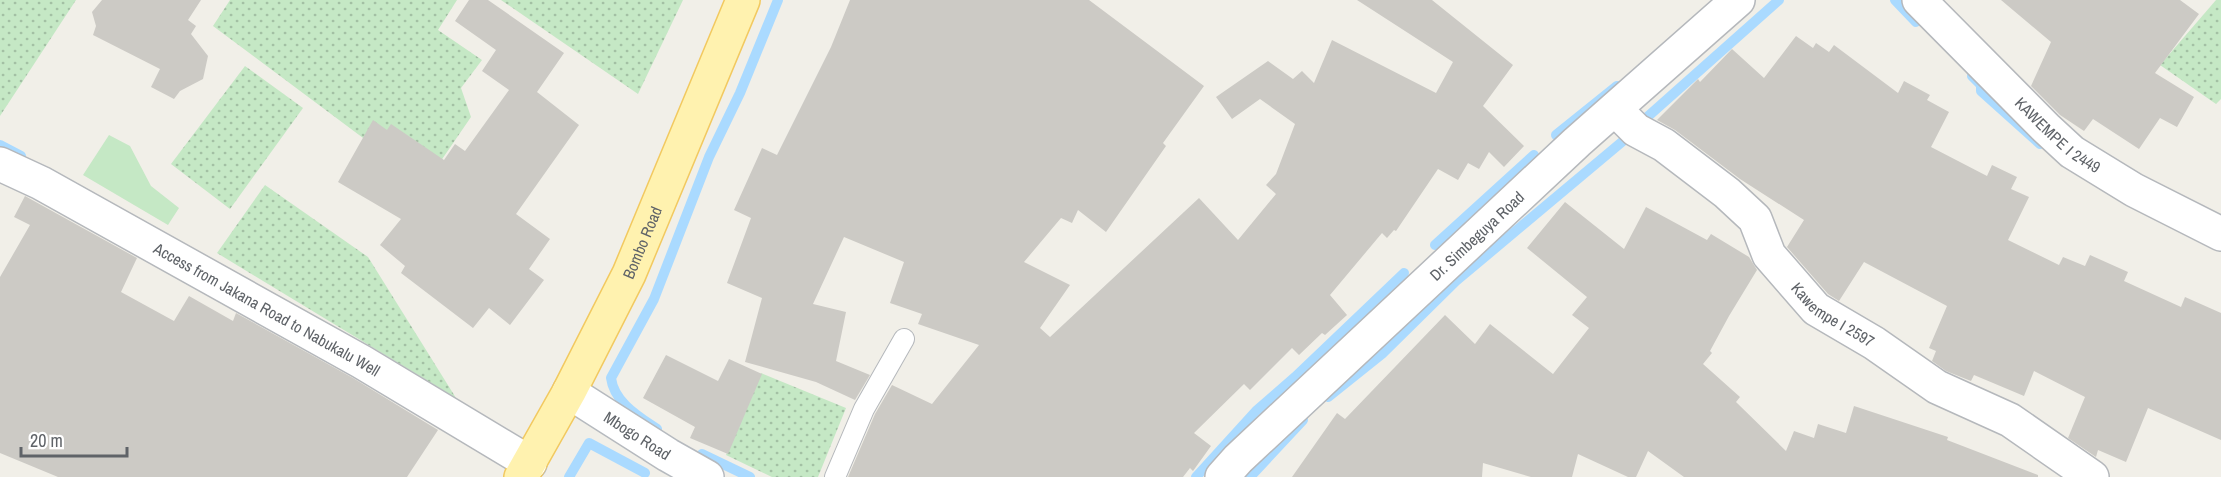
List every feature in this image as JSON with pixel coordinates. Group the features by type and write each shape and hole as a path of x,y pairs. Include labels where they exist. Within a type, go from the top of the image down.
{"main road":[{"name":"Bombo Road","path":"525,470 569,392 629,274 743,0"}],"street":[{"name":"Dr. Simbeguya Road","path":"1222,477 1238,459 1615,109 1738,0"},
{"name":"KAWEMPE I 2449","path":"1919,0 2004,87 2072,152 2134,190 2221,234"},
{"name":"Kawempe I 2597","path":"1615,109 1636,130 1664,145 1727,193 1755,219 1769,255 1816,309 1874,343 1937,387 2010,420 2092,477"},
{"name":"Access from Jakana Road to Nabukalu Well","path":"0,164 41,183 341,350 525,470"},
{"name":"Mbogo Road","path":"569,392 707,477"}],"lane":[{"path":"836,477 864,409 904,339"}],"green space":[{"path":"0,0 76,0 0,116"},
{"path":"230,0 457,0 438,30 482,60 461,88 471,117 436,168 422,182 213,26"},
{"path":"501,0 683,0 638,94"},
{"path":"2216,0 2221,0 2221,99 2216,104 2160,65"},
{"path":"245,66 303,108 230,209 171,164"},
{"path":"109,135 130,146 151,186 179,208 168,225 83,175"},
{"path":"265,185 368,257 456,398 217,253"},
{"path":"761,373 846,408 818,477 772,477 726,455"}],"building":[{"path":"102,0 201,0 188,20 196,26 191,34 208,56 203,79 180,91 174,99 151,87 160,69 93,35 96,26 92,12"},
{"path":"469,0 488,0 564,53 537,92 579,125 516,214 550,239 529,269 544,280 510,325 489,308 473,328 401,273 405,266 380,245 401,219 338,182 373,120 387,130 391,124 444,160 455,144 465,151 509,90 482,71 496,50 455,21"},
{"path":"850,0 1089,0 1204,86 1163,143 1166,146 1106,232 1078,210 1072,223 1061,218 1024,262 1070,285 1040,328 1050,337 1199,198 1238,240 1276,194 1266,185 1276,174 1295,124 1260,99 1232,119 1216,97 1268,61 1293,79 1302,71 1314,83 1332,40 1436,93 1453,62 1357,0 1432,0 1513,65 1483,106 1524,146 1504,167 1489,152 1479,169 1468,163 1458,180 1438,169 1396,231 1394,230 1387,238 1382,233 1330,295 1347,315 1325,335 1322,333 1299,355 1292,348 1250,390 1244,384 1194,433 1211,446 1193,471 1190,468 1183,477 848,477 875,414 892,385 932,404 979,345 918,324 922,314 890,303 904,262 844,237 813,304 846,312 836,361 870,375 855,400 816,382 745,362 762,298 727,283 751,218 734,210 762,148 777,155 831,47"},
{"path":"2001,0 2180,0 2199,14 2155,73 2194,97 2177,127 2160,118 2139,149 2093,119 2084,131 2060,115 2031,86 2051,42"},
{"path":"1796,36 1813,48 1816,43 1829,52 1834,45 1898,93 1904,81 1930,95 1927,100 1949,112 1931,147 1987,176 1992,165 2017,177 2011,189 2029,197 2008,240 2059,265 2063,257 2085,266 2090,255 2128,272 2124,281 2181,307 2185,297 2221,313 2221,440 2148,408 2126,462 2098,450 2096,457 2068,438 2085,397 2034,371 2024,396 1974,375 1971,381 1946,371 1932,361 1936,351 1929,348 1947,306 1864,262 1839,301 1828,294 1787,247 1804,220 1740,179 1675,130 1657,120 1698,79 1700,82 1732,49 1764,78"},
{"path":"25,196 137,258 121,292 174,321 189,296 233,321 236,313 353,378 438,430 407,477 58,477 0,453 0,277 30,225 14,217"},
{"path":"1565,202 1624,249 1646,207 1707,240 1711,234 1749,257 1757,270 1710,351 1712,353 1703,364 1740,397 1736,402 1786,451 1794,431 1814,438 1818,424 1846,433 1854,406 1948,437 1947,440 2038,475 2038,477 1684,477 1648,451 1636,477 1628,477 1578,454 1572,477 1531,477 1483,463 1482,477 1292,477 1337,413 1345,419 1445,315 1475,344 1490,324 1553,374 1589,328 1572,315 1587,297 1527,248"},
{"path":"666,355 718,381 729,359 762,374 728,454 690,438 695,427 643,398"}],"waterway":[{"path":"657,429 622,401 613,387 611,378 654,299 709,157 740,93 778,0"},
{"path":"1645,119 1779,0"},
{"path":"1895,0 1916,22"},
{"path":"1972,76 1981,85 1981,91 2040,144"},
{"path":"1556,135 1617,86"},
{"path":"1328,397 1383,353 1456,281 1629,136"},
{"path":"0,145 21,156"},
{"path":"1435,245 1534,155"},
{"path":"1196,477 1256,411 1404,273"},
{"path":"1250,477 1303,420"},
{"path":"569,477 589,443 645,473"},
{"path":"702,454 750,477"}]}
